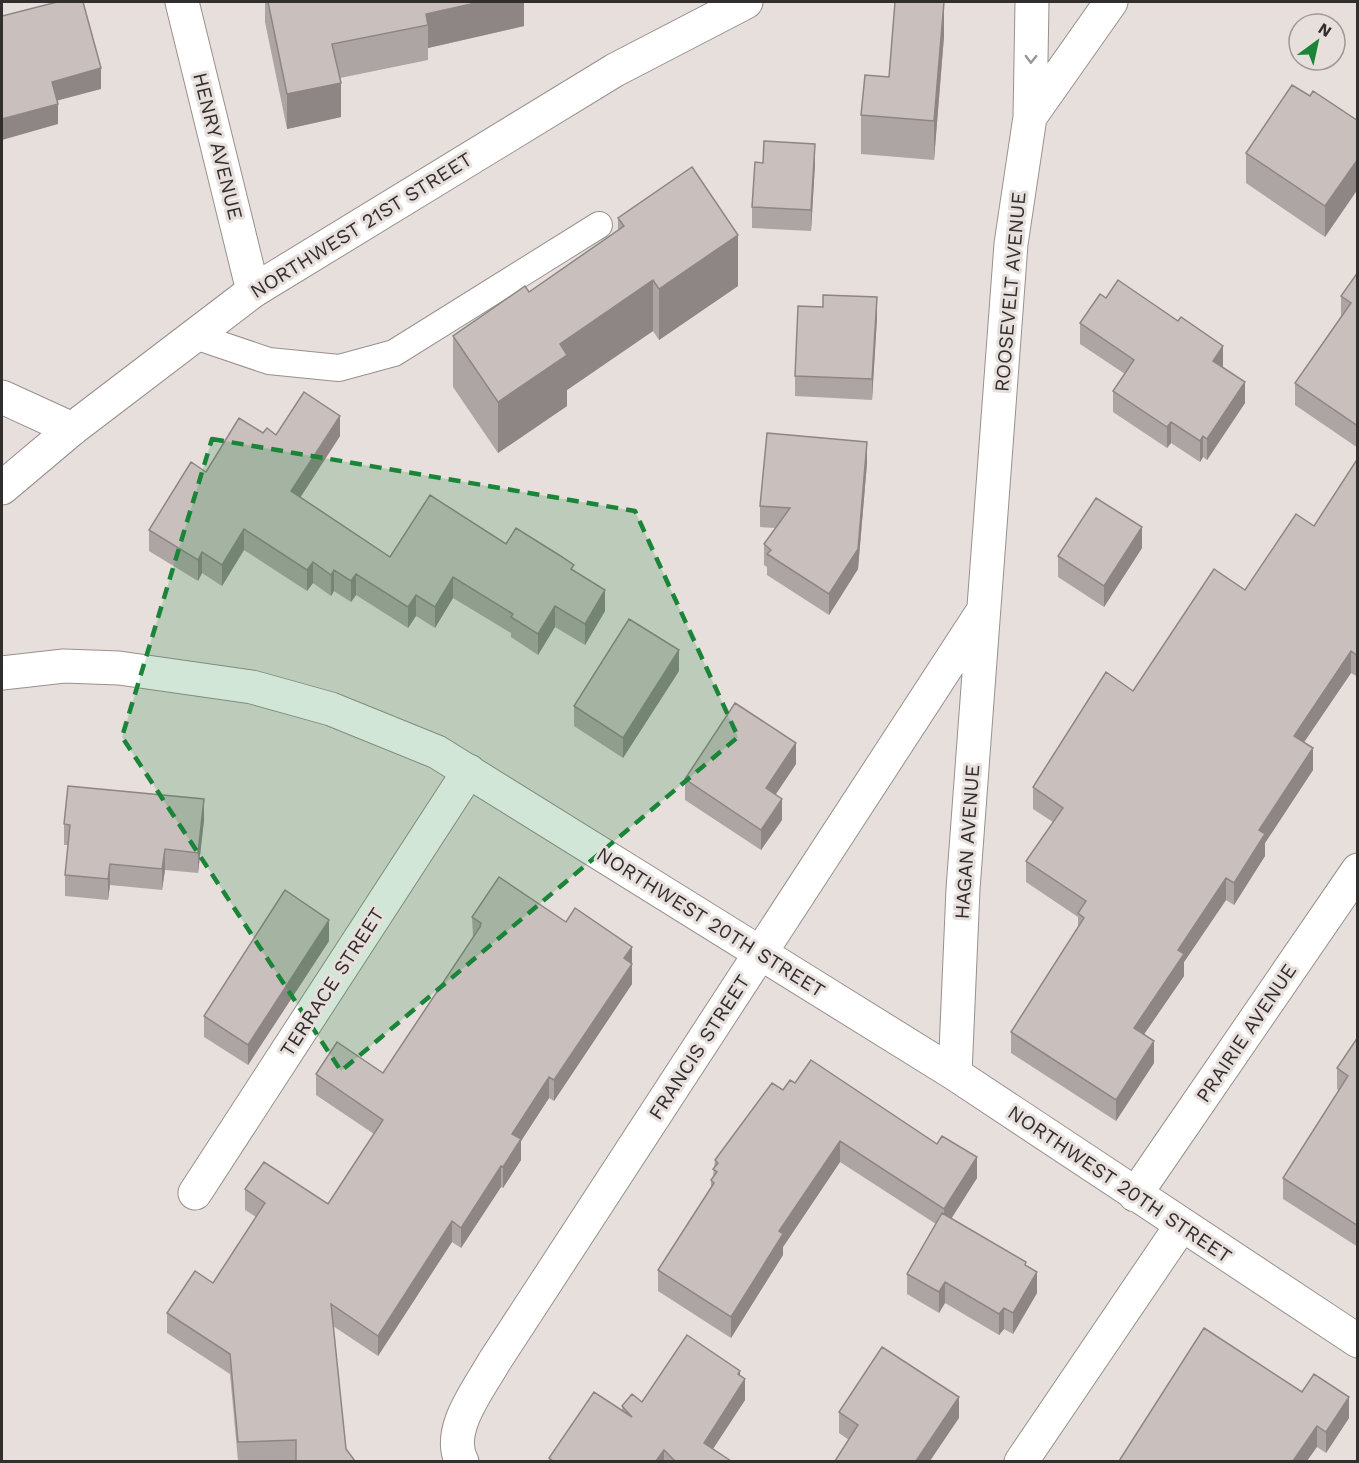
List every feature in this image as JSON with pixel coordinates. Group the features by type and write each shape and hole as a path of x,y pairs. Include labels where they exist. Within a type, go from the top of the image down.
{"street":[{"name":"HENRY AVENUE","path":"182,2 253,291"},
{"name":"NORTHWEST 21ST STREET","path":"2,488 72,429 253,291 615,70 746,2"},
{"path":"1030,117 1032,2"},
{"name":"ROOSEVELT AVENUE","path":"985,609 1011,244 1030,117 1111,2"},
{"path":"2,397 72,429"},
{"name":"FRANCIS STREET","path":"462,1461 456,1451 459,1427 494,1362 985,609"},
{"name":"HAGAN AVENUE","path":"955,1074 963,889 985,609"},
{"name":"NORTHWEST 20TH STREET","path":"2,674 64,666 108,668 252,687 331,709 437,752 955,1074 1181,1226 1358,1341"},
{"name":"TERRACE STREET","path":"195,1193 469,771"},
{"name":"PRAIRIE AVENUE","path":"1135,1195 1358,870"},
{"path":"1021,1461 1181,1226"}],"lane":[{"path":"195,336 269,361 339,368 394,353 599,225"}],"highlighted area":[{"path":"212,439 635,511 738,737 341,1071 122,737"}],"building":[{"path":"57,2 83,2 101,68 52,82 58,104 2,119 2,16"},
{"path":"268,2 480,2 426,14 428,25 332,44 341,83 287,94"},
{"path":"895,2 944,2 934,121 861,115 865,75 889,77"},
{"path":"1292,85 1310,96 1313,91 1358,121 1358,159 1325,206 1246,153"},
{"path":"764,141 815,144 811,210 752,207 755,162 763,163"},
{"path":"692,167 738,235 659,289 653,280 560,344 567,355 498,402 453,336 525,286 529,292 624,226 618,218"},
{"path":"1358,272 1358,426 1295,383 1351,303 1341,296"},
{"path":"1118,280 1178,321 1181,317 1223,346 1213,361 1245,382 1207,439 1203,436 1200,441 1171,422 1167,427 1113,391 1134,360 1080,323 1100,294 1106,298"},
{"path":"823,295 877,297 872,379 795,376 798,306 823,307"},
{"path":"304,392 340,416 291,491 390,557 430,495 506,544 516,528 574,565 571,569 605,590 585,624 555,606 538,634 511,617 513,614 453,577 435,607 416,595 408,607 356,574 351,581 334,570 331,575 313,562 307,570 244,529 222,565 202,552 198,560 149,530 191,462 206,472 239,418 263,433 267,428 276,435"},
{"path":"767,433 867,442 858,549 829,594 767,554 771,550 764,544 790,508 760,506"},
{"path":"1358,458 1358,656 1351,651 1294,736 1313,748 1259,830 1265,834 1234,883 1226,878 1178,950 1184,954 1134,1028 1154,1041 1116,1100 1011,1032 1084,918 1078,913 1086,901 1026,861 1063,808 1033,787 1106,672 1133,691 1214,569 1245,590 1296,514 1314,526"},
{"path":"1096,498 1142,527 1104,586 1058,556"},
{"path":"629,619 679,650 623,738 574,706"},
{"path":"735,703 796,743 766,788 782,799 761,830 685,779"},
{"path":"68,786 204,799 198,853 165,849 162,869 110,864 108,879 65,875 70,825 64,824"},
{"path":"499,877 566,922 575,908 632,947 624,958 632,964 554,1080 549,1077 512,1134 521,1139 503,1167 501,1166 461,1228 452,1221 378,1336 331,1304 346,1449 355,1461 296,1461 296,1440 238,1442 230,1354 167,1313 195,1271 213,1283 265,1203 245,1189 264,1162 328,1204 383,1120 316,1074 337,1042 383,1073 480,927 481,923 472,917"},
{"path":"285,890 329,920 248,1045 204,1016"},
{"path":"1358,1037 1358,1226 1283,1178 1348,1076 1337,1068"},
{"path":"811,1060 937,1144 942,1136 977,1157 944,1209 840,1141 779,1231 783,1234 731,1317 658,1270 714,1183 711,1180 717,1172 713,1169 718,1163 715,1160 772,1083 783,1090 790,1080 795,1083"},
{"path":"942,1213 1026,1262 1025,1265 1037,1272 1013,1313 1004,1308 999,1314 945,1282 939,1292 907,1274"},
{"path":"1204,1328 1302,1392 1314,1374 1349,1397 1326,1432 1317,1426 1293,1461 1119,1461"},
{"path":"687,1335 740,1371 738,1374 745,1379 704,1443 731,1461 675,1461 664,1450 656,1461 553,1461 549,1458 594,1392 632,1417 622,1406 632,1394 642,1402"},
{"path":"882,1347 959,1397 916,1461 835,1461 858,1425 839,1412"}]}
